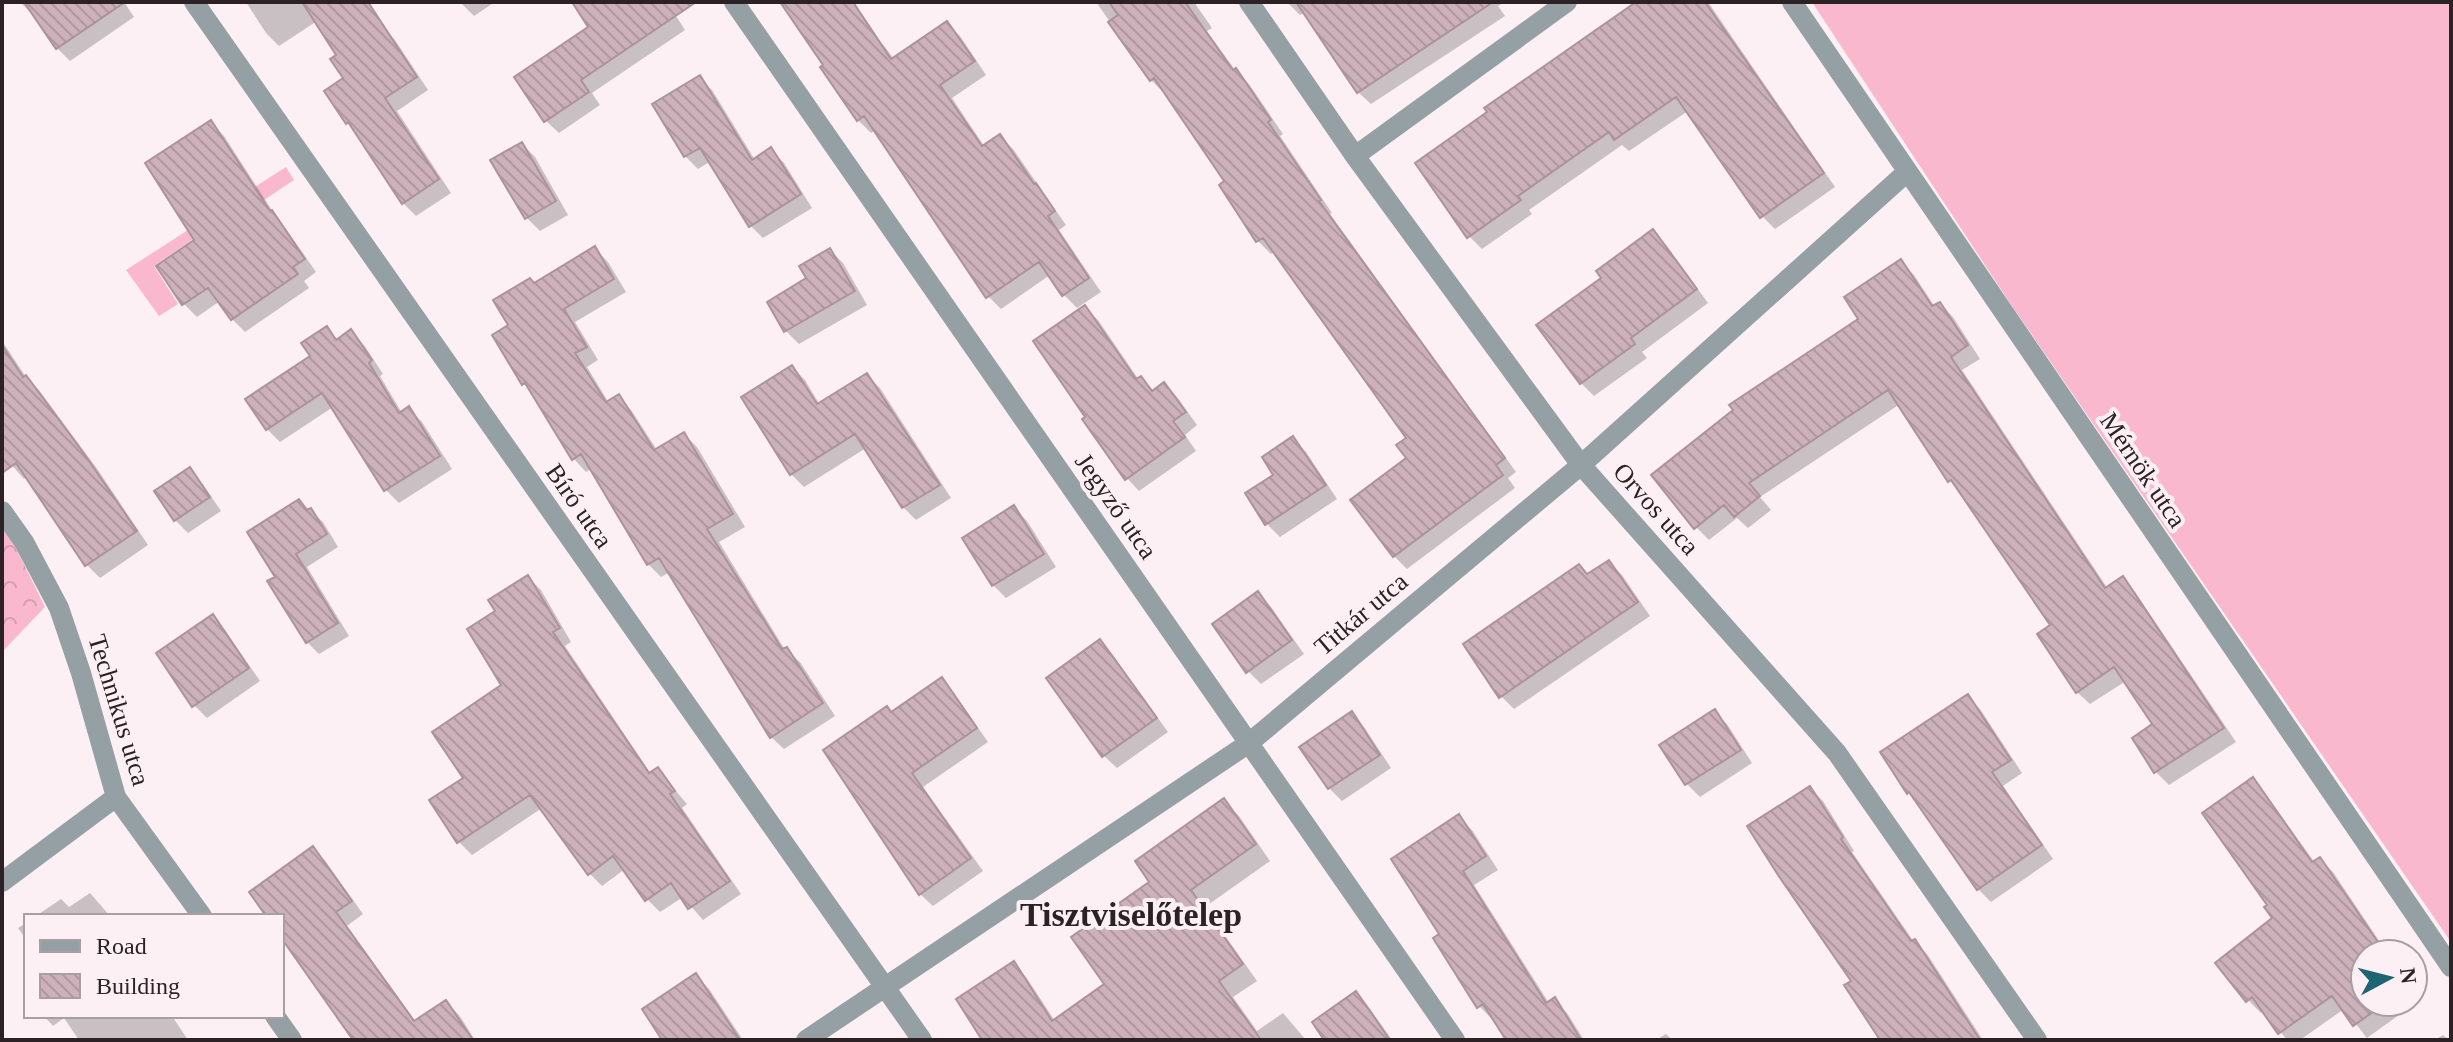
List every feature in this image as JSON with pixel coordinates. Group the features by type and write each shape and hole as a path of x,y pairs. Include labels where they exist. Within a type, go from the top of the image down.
{"street":[{"name":"Bíró utca","path":"194,2 922,1040"},
{"name":"Jegyző utca","path":"734,2 1455,1040"},
{"name":"Orvos utca","path":"1249,2 1355,156 1581,465 1837,753 2037,1040"},
{"path":"1355,156 1567,2"},
{"name":"Mérnök utca","path":"1792,2 2451,967"},
{"name":"Titkár utca","path":"806,1040 1249,743 1581,465 1907,172"},
{"name":"Technikus utca","path":"2,511 24,542 59,608 116,797 201,914"},
{"path":"2,882 116,797"},
{"path":"276,1018 292,1040"}],"green space":[{"path":"1812,2 2451,2 2451,942 2012,306"},
{"path":"286,167 294,180 237,218 231,213 154,266 178,304 159,316 126,270"},
{"path":"2,528 16,548 45,607 2,652"}],"building":[{"path":"24,2 125,2 56,49"},
{"path":"302,2 368,2 417,77 385,98 439,179 402,204 324,91 343,78 330,59 336,55"},
{"path":"572,2 696,2 581,80 589,92 544,122 514,77 588,27"},
{"path":"780,2 853,2 891,59 947,21 975,61 940,85 982,146 1000,134 1055,211 1048,216 1089,278 1062,296 1039,262 986,298 864,116 857,121"},
{"path":"1109,2 1185,2 1233,70 1236,68 1319,201 1505,458 1496,465 1503,475 1393,557 1350,500 1406,458 1396,445 1406,438 1263,238 1256,242 1219,185 1224,181 1154,78 1150,81 1108,22 1118,15"},
{"path":"1296,2 1493,2 1357,93"},
{"path":"1636,2 1705,2 1824,173 1760,218 1676,97 1614,140 1609,132 1518,196 1521,200 1467,238 1415,163 1487,112 1484,108"},
{"path":"700,75 752,160 771,147 801,194 749,227 700,148 684,157 652,104"},
{"path":"211,120 305,259 293,267 298,274 231,320 208,288 182,305 156,266 194,240 145,163"},
{"path":"522,142 556,201 525,219 490,160"},
{"path":"1653,229 1697,289 1631,338 1635,344 1580,384 1536,325 1601,278 1596,271"},
{"path":"595,246 614,279 564,309 587,347 575,353 606,402 619,394 654,450 684,432 733,514 707,529 782,649 787,647 823,703 770,738 659,558 647,565 581,454 572,460 492,335 508,325 493,300 530,278 534,283"},
{"path":"830,248 855,291 784,332 767,302 806,278 799,266"},
{"path":"1901,259 1932,306 1940,302 1968,345 1951,357 2105,588 2123,576 2224,728 2154,773 2132,738 2152,724 2114,667 2076,693 2037,634 2050,625 1951,480 1948,482 1888,390 1749,483 1760,496 1734,517 1724,505 1694,529 1651,475 1733,410 1729,405 1858,319 1844,297"},
{"path":"1085,305 1136,379 1141,376 1152,391 1164,382 1186,412 1173,421 1185,437 1125,480 1033,341"},
{"path":"327,326 336,340 351,329 372,360 369,363 399,413 409,406 440,456 384,491 322,393 266,430 245,399 310,356 301,343"},
{"path":"2,345 23,377 26,375 85,455 137,531 85,566 16,463 2,473"},
{"path":"792,365 817,404 867,373 940,485 902,508 855,434 790,475 741,397"},
{"path":"1293,436 1326,485 1265,525 1245,493 1273,475 1262,457"},
{"path":"190,467 210,497 174,521 154,491"},
{"path":"299,499 307,510 311,508 327,534 296,554 338,623 306,643 267,581 275,577 247,532"},
{"path":"1014,505 1044,554 992,586 962,538"},
{"path":"1609,560 1638,602 1499,698 1463,644 1579,564 1587,574"},
{"path":"528,575 560,628 553,632 649,773 658,767 675,791 670,794 730,881 688,909 671,883 645,901 613,856 588,875 530,795 457,843 429,800 463,778 432,732 501,685 467,629 495,611 488,600"},
{"path":"1258,591 1292,640 1246,673 1212,624"},
{"path":"213,614 249,668 192,707 156,653"},
{"path":"1100,639 1157,718 1102,757 1046,678"},
{"path":"942,677 977,728 912,773 971,858 919,895 823,750 887,706 891,712"},
{"path":"1968,694 2011,760 1992,772 2042,845 1977,890 1880,752"},
{"path":"1715,709 1741,750 1685,785 1659,745"},
{"path":"1352,711 1380,755 1328,789 1299,747"},
{"path":"2253,777 2312,862 2320,857 2375,938 2349,938 2349,1018 2364,1018 2353,1026 2332,996 2278,1034 2252,997 2246,1002 2215,963 2272,918 2264,907 2267,905 2202,813"},
{"path":"1810,786 1843,837 1841,839 1911,941 1915,939 1980,1040 1880,1040 1844,985 1851,981 1747,826"},
{"path":"1224,798 1256,844 1191,890 1243,964 1219,981 1261,1040 982,1040 956,999 1014,961 1052,1021 1104,984 1071,937 1149,882 1135,861"},
{"path":"1459,814 1486,856 1463,871 1546,1003 1555,997 1581,1040 1506,1040 1483,1004 1477,1008 1433,938 1439,934 1391,859"},
{"path":"313,846 352,901 336,912 414,1021 446,1000 473,1040 353,1040 284,942 284,914 265,914 249,892"},
{"path":"696,973 740,1040 662,1040 642,1009"},
{"path":"1356,991 1390,1040 1324,1040 1312,1022"}],"district":[{"name":"Tisztviselőtelep","path":"1131,914"}]}
